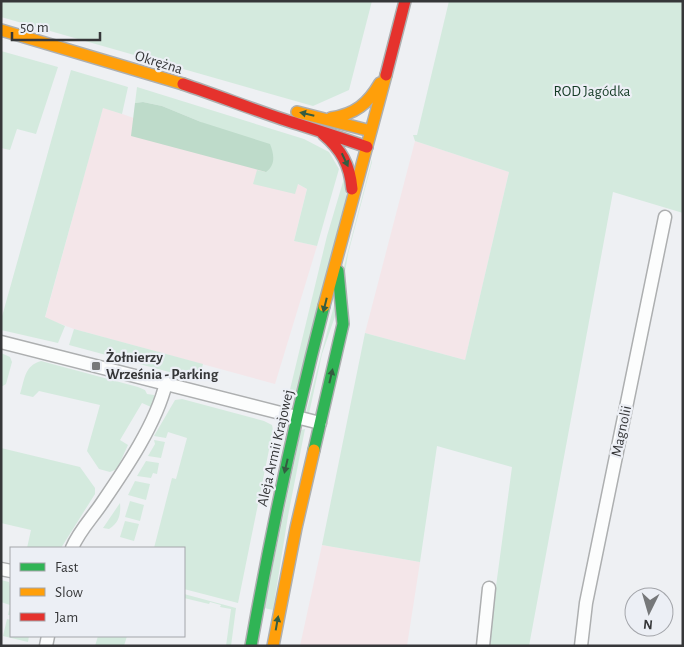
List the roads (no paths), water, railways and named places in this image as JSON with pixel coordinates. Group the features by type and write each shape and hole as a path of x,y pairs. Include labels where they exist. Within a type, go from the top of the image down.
{"street":[{"name":"Aleja Armii Krajowej","path":"251,646 274,521 297,418 405,1"},
{"name":"Okrężna","path":"1,30 221,96 282,119 317,129 369,139"},
{"path":"325,118 346,116 359,110 375,92 389,65"},
{"name":"Okrężna","path":"221,96 244,99 325,118 369,139"},
{"path":"317,129 339,148 347,162 352,180 352,202"},
{"name":"Magnolii","path":"581,646 586,602 665,217"},
{"name":"Aleja Armii Krajowej","path":"273,646 289,559 343,324 337,258"},
{"path":"1,342 320,423"},
{"path":"72,547 76,538 111,489 157,412 166,383"},
{"path":"483,646 489,588"}],"place":[{"name":"Żołnierzy Września - Parking","path":"96,366"}],"park label":[{"name":"ROD Jagódka","path":"592,91"}]}
